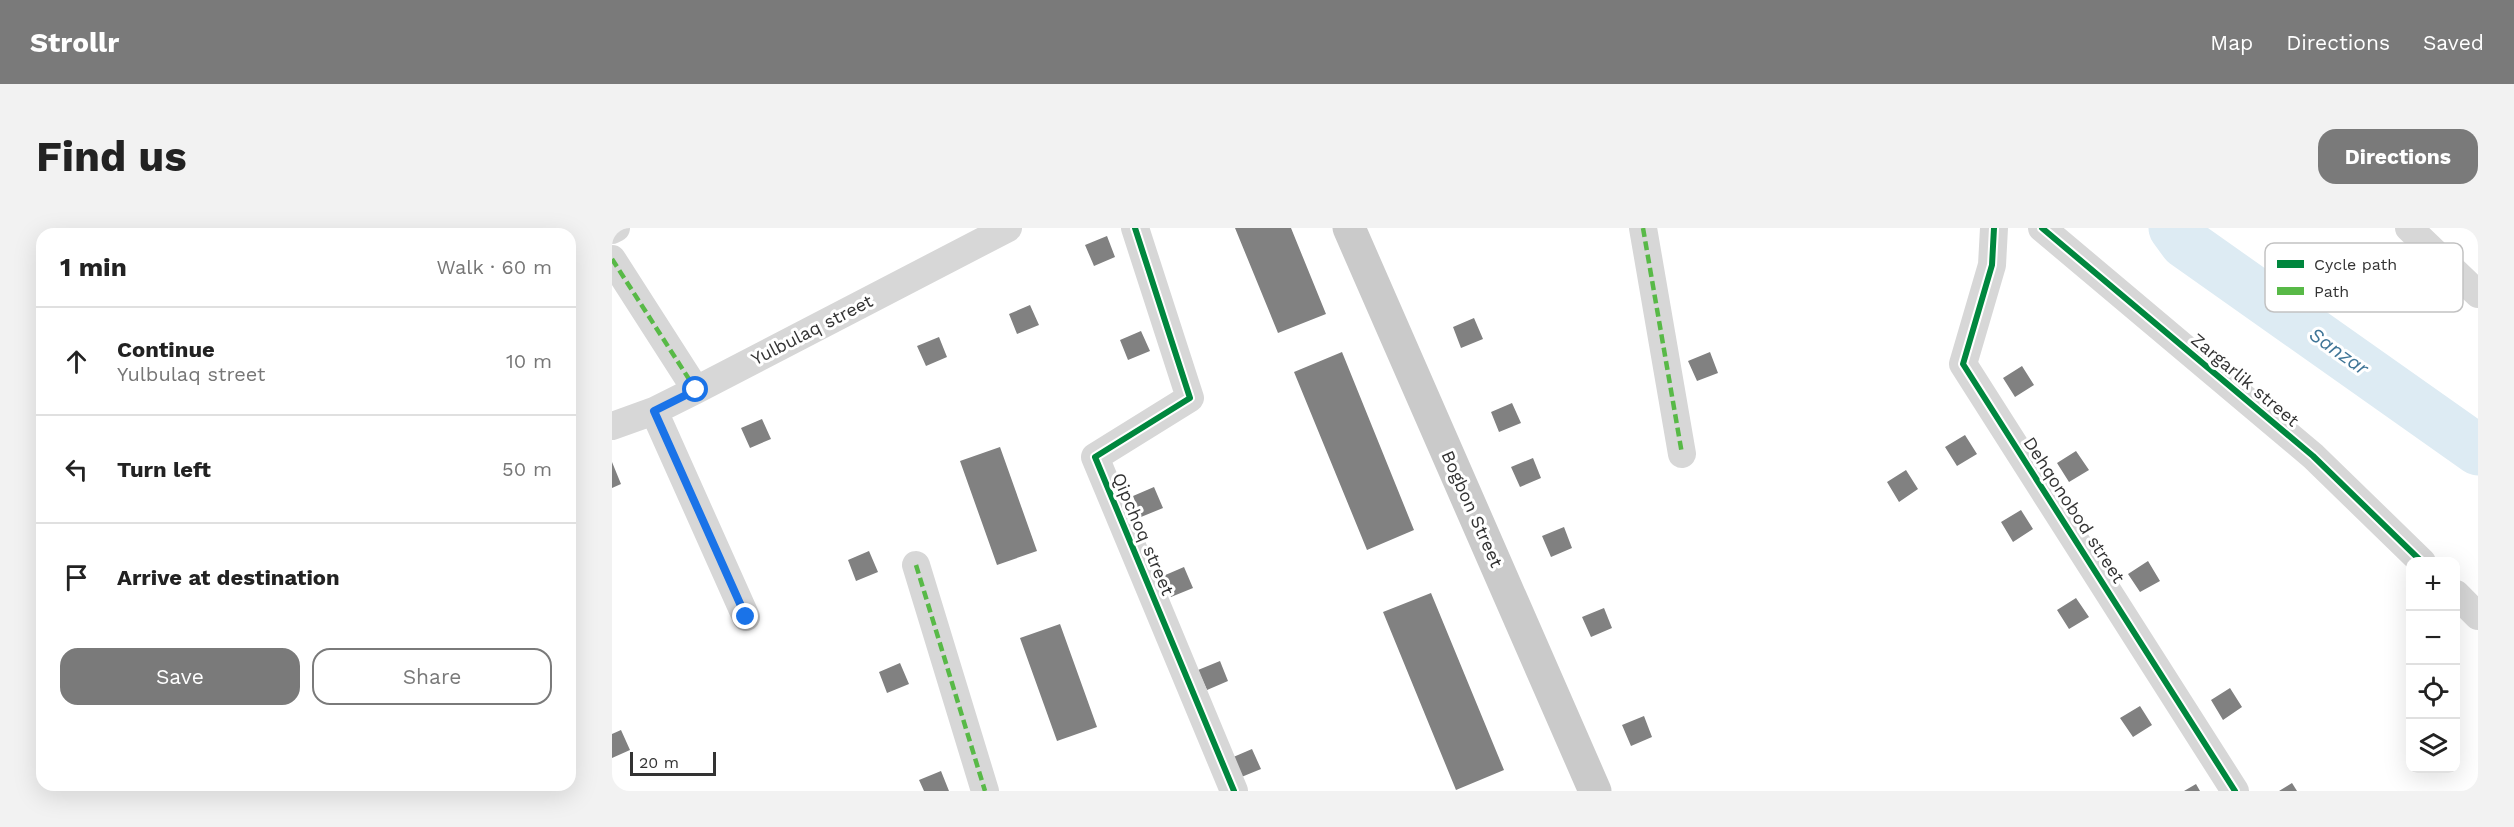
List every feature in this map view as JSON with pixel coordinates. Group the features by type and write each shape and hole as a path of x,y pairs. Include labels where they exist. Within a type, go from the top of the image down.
{"main road":[{"name":"Bogbon Street","path":"1349,228 1595,791"}],"street":[{"name":"Yulbulaq street","path":"612,426 654,411 696,390 1008,228"},
{"name":"Qipchoq street","path":"1135,228 1190,398 1095,457 1234,791"},
{"path":"1644,228 1682,454"},
{"name":"Dehqonobod street","path":"1994,228 1992,265 1963,364 2235,791"},
{"name":"Zargarlik street","path":"2042,228 2313,456 2418,557"},
{"path":"2409,228 2425,243"},
{"path":"612,259 696,390"},
{"path":"2463,280 2478,294"},
{"path":"654,411 746,617"},
{"path":"915,565 985,791"},
{"path":"2460,598 2478,616"}],"building":[{"path":"1235,228 1291,228 1326,314 1278,333"},
{"path":"1107,236 1115,257 1094,266 1085,245"},
{"path":"1030,305 1039,325 1017,334 1009,314"},
{"path":"1474,318 1483,339 1461,348 1453,327"},
{"path":"1141,331 1150,351 1128,360 1120,340"},
{"path":"939,337 947,357 926,366 917,346"},
{"path":"1342,352 1414,530 1367,550 1294,372"},
{"path":"1710,352 1718,373 1697,381 1688,361"},
{"path":"2022,366 2034,385 2015,397 2003,378"},
{"path":"1512,403 1521,423 1499,432 1491,412"},
{"path":"762,419 771,439 750,448 741,428"},
{"path":"1965,435 1977,454 1957,466 1945,447"},
{"path":"1000,447 1037,551 997,565 960,461"},
{"path":"2076,451 2089,470 2069,482 2057,463"},
{"path":"1533,458 1541,478 1520,487 1511,467"},
{"path":"612,462 621,484 612,488"},
{"path":"1906,470 1918,489 1899,502 1887,482"},
{"path":"1154,487 1163,508 1141,517 1133,496"},
{"path":"2021,510 2033,529 2013,542 2001,522"},
{"path":"1564,527 1572,548 1551,557 1542,536"},
{"path":"869,551 878,572 856,581 848,560"},
{"path":"2148,561 2160,581 2140,592 2128,574"},
{"path":"1184,567 1193,588 1171,597 1163,576"},
{"path":"1431,593 1504,770 1456,790 1383,612"},
{"path":"2076,598 2089,617 2069,629 2057,610"},
{"path":"1604,608 1612,628 1591,637 1582,617"},
{"path":"1060,624 1097,727 1057,741 1020,638"},
{"path":"1220,661 1228,681 1207,690 1198,670"},
{"path":"900,663 909,684 887,693 879,672"},
{"path":"2230,688 2242,707 2223,720 2211,700"},
{"path":"2140,706 2152,725 2133,737 2120,718"},
{"path":"1644,716 1652,737 1631,746 1622,725"},
{"path":"621,730 630,750 612,758 612,734"},
{"path":"1252,749 1261,769 1239,778 1231,758"},
{"path":"941,771 949,791 924,791 919,780"},
{"path":"2292,783 2297,791 2279,791"},
{"path":"2196,784 2200,791 2184,791"}],"waterway":[{"name":"Sanzar","path":"2174,228 2185,243 2265,300"},
{"name":"Sanzar","path":"2283,312 2478,450"}],"marked path":[{"path":"612,230 616,228"},
{"path":"1643,228 1682,454"},
{"path":"612,259 696,390"},
{"path":"654,411 746,617"},
{"path":"916,565 985,791"}],"cycle path":[{"path":"1135,228 1190,398 1095,457 1234,791"},
{"path":"1994,228 1992,265 1963,364 2235,791"},
{"path":"2042,228 2313,456 2417,557"}],"route":[{"path":"696,390 654,411 746,617"}]}
